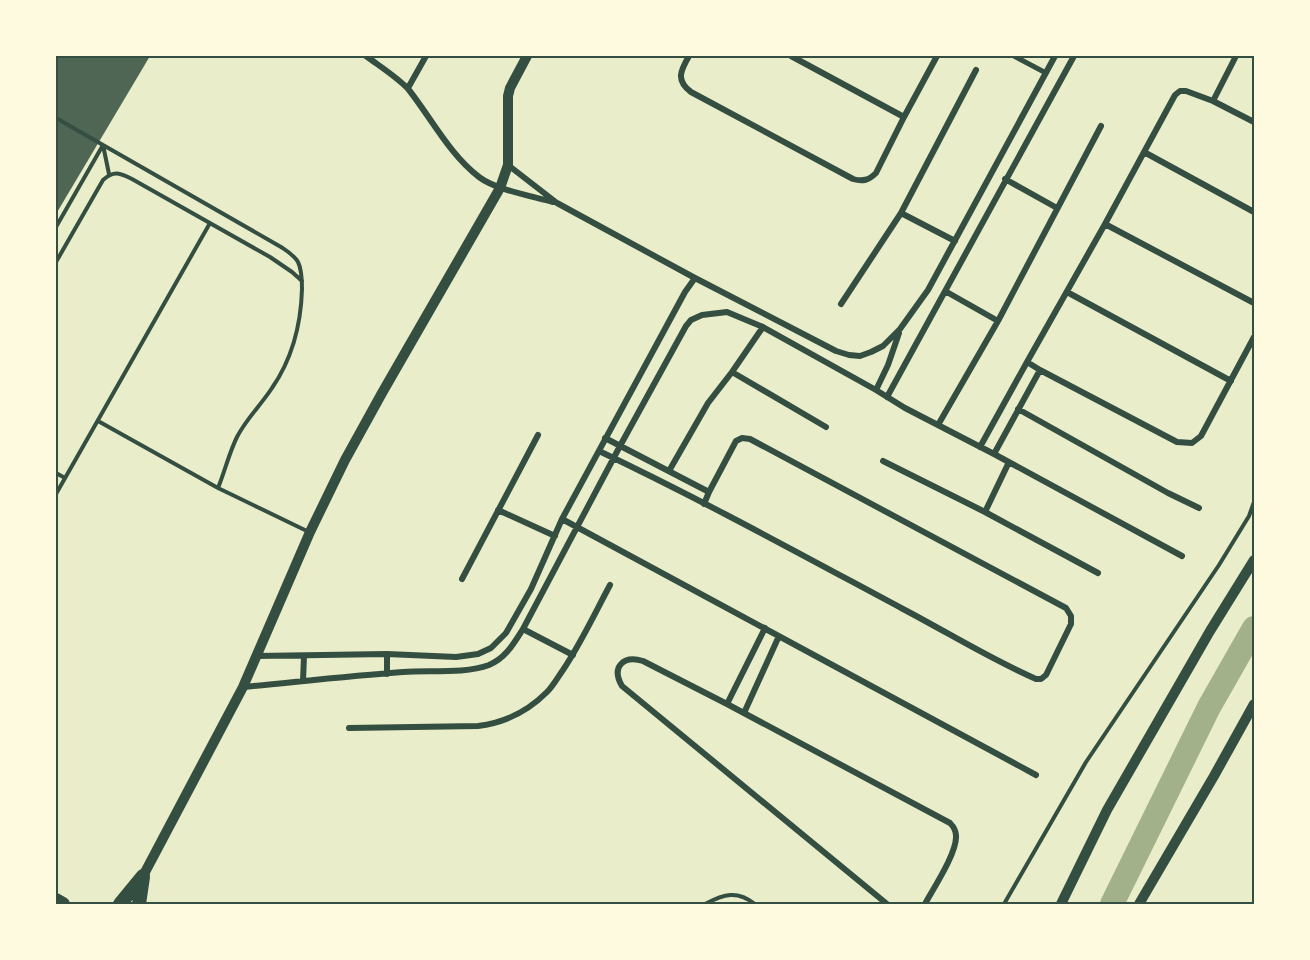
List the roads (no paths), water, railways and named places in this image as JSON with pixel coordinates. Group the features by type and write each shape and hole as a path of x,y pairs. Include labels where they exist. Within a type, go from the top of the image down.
{"highway":[{"path":"120,904 142,876"},
{"path":"139,904 142,876"},
{"path":"56,900 63,904"}],"street":[{"path":"366,56 408,88 437,130 465,164 480,178 500,188 557,202"},
{"path":"408,88 426,56"},
{"path":"142,876 243,687 310,532 345,460 381,393 500,188 508,165 508,96 527,56"},
{"path":"689,56 682,69 681,78 682,84 691,92 858,181 868,180 876,173 937,56"},
{"path":"791,56 904,117"},
{"path":"1014,56 1046,73"},
{"path":"508,165 557,202 695,278 810,337 849,355 860,356 879,349 888,342 928,290 1055,56"},
{"path":"887,397 1074,56"},
{"path":"1213,101 1236,56"},
{"path":"842,304 901,213 976,70"},
{"path":"980,447 1106,224 1175,95 1186,91 1213,101 1254,123"},
{"path":"938,425 998,321 1101,126"},
{"path":"1144,152 1254,212"},
{"path":"1005,179 1057,208"},
{"path":"901,213 955,242"},
{"path":"1106,224 1254,303"},
{"path":"257,656 387,654 456,657 478,654 491,648 506,633 526,597 562,519 685,292 695,278"},
{"path":"945,291 998,321"},
{"path":"1067,292 1231,381"},
{"path":"243,687 464,669 489,665 501,659 523,629 686,326 691,320 702,315 727,312 763,327 905,408 994,453 1182,556"},
{"path":"669,471 708,403 763,327"},
{"path":"876,390 888,365 900,329"},
{"path":"1027,362 1177,442 1185,444 1192,443 1201,436 1254,337"},
{"path":"994,453 1040,370"},
{"path":"732,372 826,427"},
{"path":"1018,409 1199,508"},
{"path":"462,579 538,435"},
{"path":"605,438 709,492"},
{"path":"599,451 1036,679 1041,679 1046,675 1071,624 1071,616 1066,608 750,439 742,438 736,441 704,504"},
{"path":"883,461 985,512 1098,573"},
{"path":"985,512 1009,462"},
{"path":"498,510 555,536"},
{"path":"562,519 1036,775"},
{"path":"1061,904 1107,810 1210,631 1254,560"},
{"path":"349,728 478,726 500,721 518,713 547,692 573,655 610,585"},
{"path":"727,704 765,628"},
{"path":"523,629 573,655"},
{"path":"744,713 779,636"},
{"path":"387,654 387,674"},
{"path":"303,681 304,656"},
{"path":"887,904 622,686 618,676 620,664 628,659 643,661 950,823 955,830 955,843 925,904"},
{"path":"1139,904 1254,704"}],"lane":[{"path":"56,117 290,253 299,264 302,281 297,335 282,372 237,438 218,488"},
{"path":"103,145 109,174"},
{"path":"56,227 103,145"},
{"path":"56,262 96,189 109,174 116,173 132,179 210,223 282,265 302,281"},
{"path":"56,494 210,223"},
{"path":"56,247 62,251"},
{"path":"98,421 218,488 310,532"},
{"path":"56,473 65,478"},
{"path":"1004,904 1086,762 1219,565 1249,516 1254,502"},
{"path":"705,904 718,897 736,895 755,904"}],"waterway":[{"path":"1112,904 1209,707 1254,628"}]}
